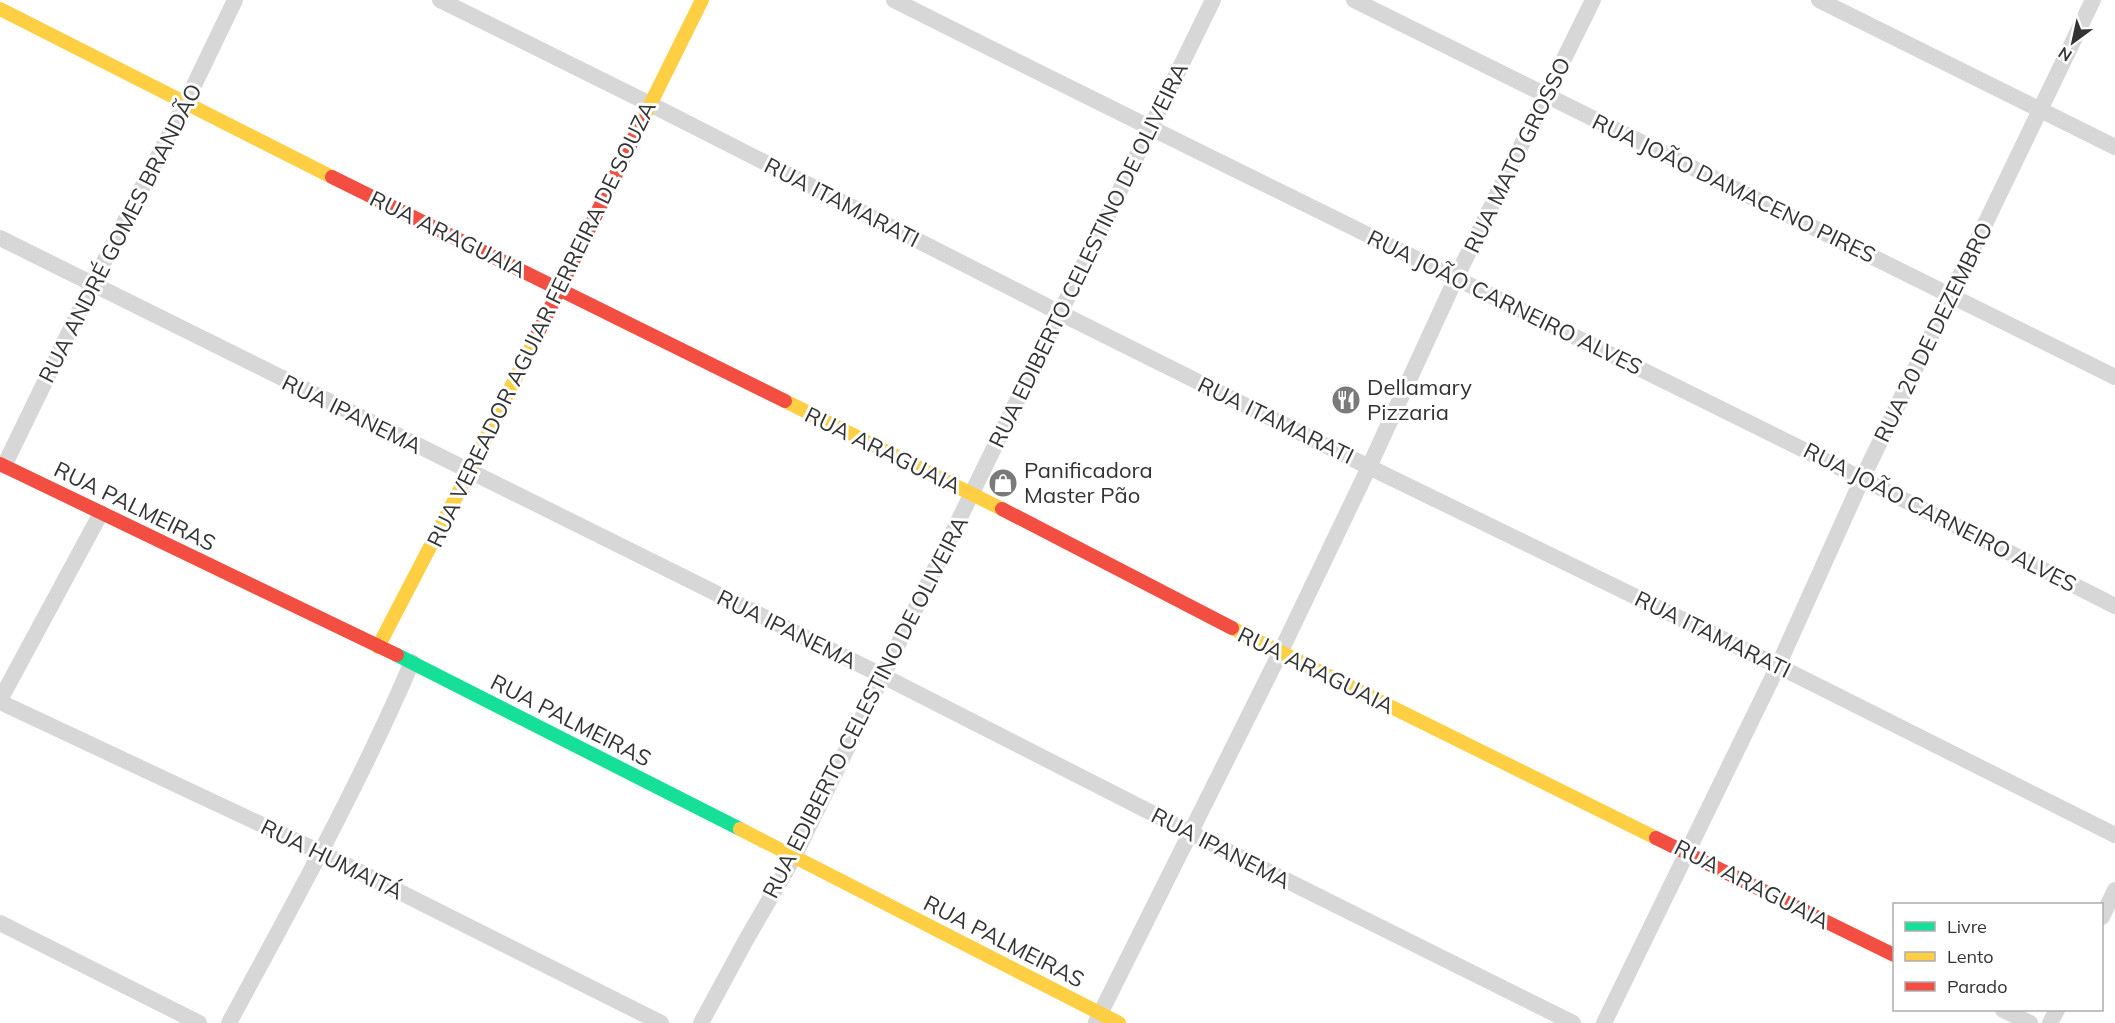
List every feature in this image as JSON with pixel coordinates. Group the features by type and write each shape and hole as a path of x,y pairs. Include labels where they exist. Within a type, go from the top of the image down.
{"street":[{"name":"RUA ANDRÉ GOMES BRANDÃO","path":"2,465 185,104 235,0"},
{"name":"RUA ITAMARATI","path":"440,0 1060,313 1369,467 1778,666 2115,835"},
{"name":"RUA VEREADOR AGUIAR FERREIRA DE SOUZA","path":"378,647 469,472 702,0"},
{"name":"RUA JOÃO CARNEIRO ALVES","path":"894,0 1150,129 1863,477 2115,606"},
{"name":"RUA EDIBERTO CELESTINO DE OLIVEIRA","path":"701,1023 794,857 1213,0"},
{"name":"RUA JOÃO DAMACENO PIRES","path":"1354,0 2115,376"},
{"name":"RUA MATO GROSSO","path":"1098,1018 1280,653 1456,278 1593,0"},
{"path":"1818,0 2115,147"},
{"name":"RUA 20 DE DEZEMBRO","path":"1604,1023 1778,666 1863,477 2093,0"},
{"name":"RUA ARAGUAIA","path":"0,9 185,104 972,494 1280,653 1893,954"},
{"name":"RUA IPANEMA","path":"0,238 883,676 1191,833 1573,1023"},
{"name":"RUA PALMEIRAS","path":"2,465 412,662 794,857 1098,1018 1119,1023"},
{"path":"0,701 101,513"},
{"path":"230,1023 320,852 395,703 412,662"},
{"name":"RUA HUMAITÁ","path":"0,701 320,852 661,1023"},
{"path":"2103,915 2115,890"},
{"path":"0,923 199,1023"},
{"path":"2005,1011 2030,1023"}],"traffic: fast":[{"path":"397,655 740,829"}],"traffic: slow":[{"path":"642,121 702,0"},
{"path":"0,9 332,177"},
{"path":"378,647 534,341"},
{"path":"785,401 1002,509"},
{"path":"1232,628 1656,838"},
{"path":"740,829 1119,1023"}],"traffic: jam":[{"path":"534,341 642,121"},
{"path":"332,177 785,401"},
{"path":"0,464 397,655"},
{"path":"1002,509 1232,628"},
{"path":"1656,838 1893,955"}],"place":[{"name":"Dellamary Pizzaria","path":"1346,400"},
{"name":"Panificadora Master Pão","path":"1003,483"}]}
